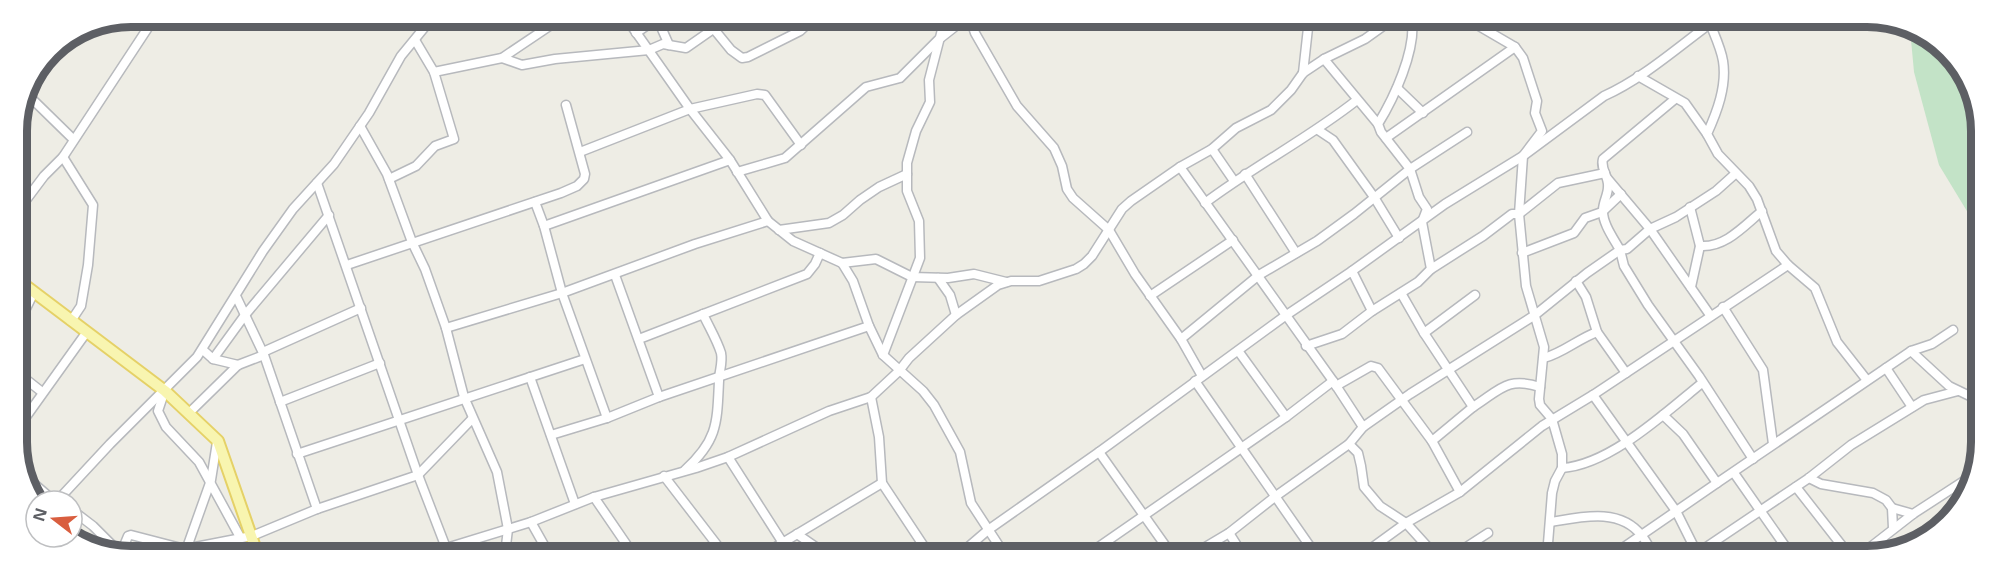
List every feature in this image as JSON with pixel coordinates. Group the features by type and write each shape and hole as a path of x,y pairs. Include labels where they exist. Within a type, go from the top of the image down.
{"main road":[{"path":"27,287 165,391 218,441 255,546"}],"street":[{"path":"27,199 44,176 63,157 148,27"},
{"path":"67,489 203,350 263,251 293,209 334,164 360,126 401,56 424,27"},
{"path":"434,72 502,58 548,27"},
{"path":"632,27 729,160 768,221 793,241 842,263 876,259 912,277 938,278 974,274 1006,282 1039,281 1076,269 1092,256 1122,209 1180,166 1212,149 1236,128 1271,110 1279,104 1303,73 1324,58 1365,39 1382,27"},
{"path":"636,33 645,27"},
{"path":"662,27 669,45"},
{"path":"502,58 522,65 555,59 649,50 663,44 686,48 713,28 731,50 742,58 804,27"},
{"path":"883,355 920,258 919,221 907,191 907,163 916,130 930,102 929,80 942,27"},
{"path":"736,172 785,158 866,87 900,78 938,40 956,27"},
{"path":"972,27 1017,106 1054,148 1062,166 1067,189 1073,198 1109,230 1150,296 1181,339 1199,379 1241,448 1310,546"},
{"path":"1303,73 1308,27"},
{"path":"1378,124 1397,88 1408,53 1411,27"},
{"path":"1481,27 1515,46 1523,58 1537,101 1535,112 1542,131 1523,156 1519,214 1526,286 1544,347 1540,405 1552,419 1562,454 1562,468 1552,493 1548,546"},
{"path":"969,546 988,530 1239,352 1285,316 1445,204 1523,156 1604,96 1638,76 1703,27"},
{"path":"1707,134 1717,111 1724,73 1723,58 1713,27"},
{"path":"389,179 416,166 435,146 454,139 434,72 415,40"},
{"path":"1386,138 1515,46"},
{"path":"1324,58 1378,124 1410,169 1419,197 1427,209 1422,222 1431,269"},
{"path":"1638,76 1685,103 1693,111 1718,154 1749,186 1762,211 1776,251 1788,265 1815,288 1837,342 1866,380"},
{"path":"1397,88 1423,112"},
{"path":"580,152 690,109 750,94 765,96 801,145"},
{"path":"32,99 73,139"},
{"path":"1676,99 1603,159 1602,166 1606,175 1650,229 1710,315"},
{"path":"1205,203 1245,174 1318,130 1357,100"},
{"path":"347,265 577,186 584,179 585,174 566,105"},
{"path":"360,126 389,179 412,242 425,269 446,328 464,397 497,472 508,529 507,546"},
{"path":"1318,130 1333,140 1374,197 1399,238"},
{"path":"1181,339 1259,275 1354,214 1410,169 1467,132"},
{"path":"1212,149 1234,182"},
{"path":"63,157 93,205 88,265 81,306 72,321"},
{"path":"544,226 729,160"},
{"path":"1180,166 1259,275 1363,427"},
{"path":"779,230 829,223 879,187 907,174"},
{"path":"1245,174 1296,253"},
{"path":"1207,546 1228,533 1349,444 1363,427 1504,332 1534,315 1620,250 1627,249 1650,229 1716,191 1735,174"},
{"path":"1606,175 1608,187 1602,212 1620,250 1624,266 1753,459"},
{"path":"1306,346 1342,334 1372,310 1418,282 1431,269 1512,214 1519,214 1558,183 1606,175"},
{"path":"317,183 418,476 445,546"},
{"path":"1522,253 1574,233 1584,219 1602,212 1621,194"},
{"path":"535,202 544,226 562,293 607,418"},
{"path":"1689,207 1700,246 1690,287"},
{"path":"1700,246 1712,247 1721,243 1762,211"},
{"path":"213,359 245,315 329,215"},
{"path":"446,328 562,293 695,244 768,221"},
{"path":"1150,296 1233,240"},
{"path":"639,339 807,274 820,253"},
{"path":"842,263 853,281 869,326 883,355 923,391 934,405 960,452 971,503 999,546"},
{"path":"1376,546 1406,523 1460,492 1552,419 1626,374 1710,315 1788,265"},
{"path":"1352,271 1372,310"},
{"path":"615,275 659,397"},
{"path":"938,278 950,295 956,315"},
{"path":"461,546 594,497 728,457 829,411 871,397 956,315 998,285 1006,282"},
{"path":"1576,282 1586,297 1597,332 1626,374"},
{"path":"27,306 34,292"},
{"path":"1401,293 1473,408"},
{"path":"236,296 263,354 317,509"},
{"path":"1425,333 1475,296"},
{"path":"1723,307 1763,370 1773,444"},
{"path":"189,413 238,364 361,308"},
{"path":"685,470 699,458 709,444 718,410 722,360 720,350 703,315"},
{"path":"551,435 607,418 659,397 869,326"},
{"path":"1625,546 1734,473 1866,380 1911,351 1932,344 1953,330"},
{"path":"1544,358 1597,332"},
{"path":"27,414 86,333"},
{"path":"203,350 213,359 238,364"},
{"path":"1911,351 1928,369 1958,391 1971,397"},
{"path":"1239,352 1286,417"},
{"path":"297,454 464,397 585,359"},
{"path":"279,402 380,363"},
{"path":"1100,546 1335,384 1371,366 1378,368 1432,441 1460,492"},
{"path":"1886,368 1912,407"},
{"path":"530,377 575,504"},
{"path":"27,382 42,392"},
{"path":"1432,441 1473,408 1512,382 1529,383 1540,387"},
{"path":"1562,468 1580,466 1592,461 1626,441 1702,383"},
{"path":"165,391 158,411 165,427 200,462 240,537"},
{"path":"1707,546 1809,478 1851,445 1912,407 1924,400 1958,391"},
{"path":"1593,395 1676,511 1691,546"},
{"path":"871,397 879,437 882,483 924,546"},
{"path":"1663,415 1683,434 1717,483"},
{"path":"205,546 252,536 317,509 418,476 472,419"},
{"path":"187,546 211,480 218,441"},
{"path":"1349,444 1358,453 1364,487 1380,506 1406,523 1428,546"},
{"path":"1100,452 1166,546"},
{"path":"728,457 785,546"},
{"path":"1734,473 1759,512 1785,546"},
{"path":"664,476 718,546"},
{"path":"1809,478 1821,484 1873,493 1886,500 1892,508 1893,528"},
{"path":"1871,546 1913,513 1962,482"},
{"path":"776,546 882,483"},
{"path":"1796,487 1842,546"},
{"path":"594,497 628,546"},
{"path":"1892,508 1913,513"},
{"path":"1551,522 1597,515 1623,520 1641,534 1648,546"},
{"path":"84,519 110,544"},
{"path":"531,522 544,546"},
{"path":"1228,533 1237,546"},
{"path":"1468,546 1488,533"},
{"path":"797,534 814,546"},
{"path":"124,545 128,536 131,535 168,546"}],"green space":[{"path":"1911,37 1925,44 1945,62 1954,73 1965,97 1971,131 1971,218 1939,165 1914,72"}]}
